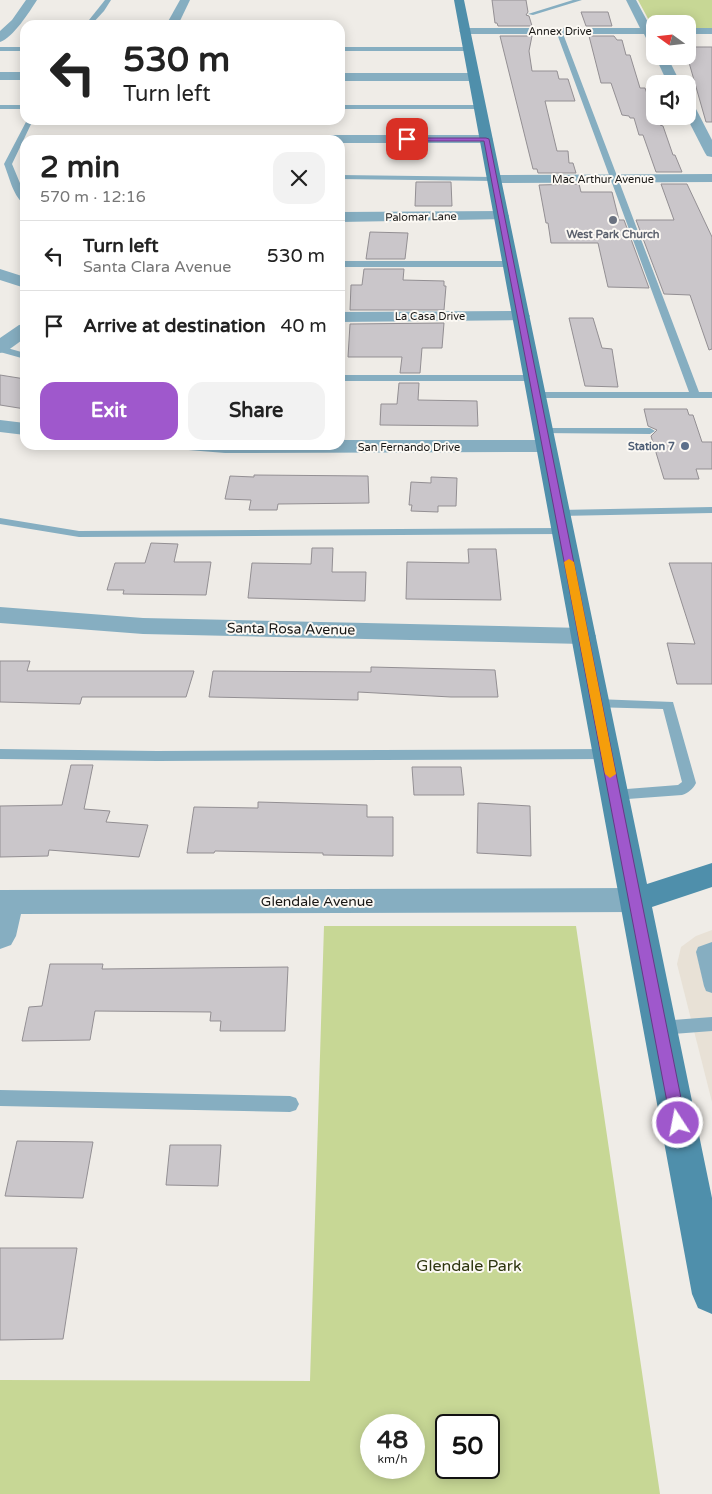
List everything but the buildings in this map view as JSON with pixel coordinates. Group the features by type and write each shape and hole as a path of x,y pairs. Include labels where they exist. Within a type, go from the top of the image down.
{"main road":[{"path":"459,0 712,1294"},
{"path":"635,900 712,876"}],"street":[{"path":"0,38 16,22 32,0"},
{"path":"175,20 185,0"},
{"path":"631,0 646,23"},
{"name":"Annex Drive","path":"467,40 559,31 646,31"},
{"path":"696,31 712,31"},
{"path":"0,76 20,76"},
{"path":"345,77 474,77"},
{"path":"696,122 712,153"},
{"path":"345,140 486,139"},
{"name":"Mac Arthur Avenue","path":"494,179 712,178"},
{"name":"Palomar Lane","path":"345,217 501,216"},
{"path":"0,274 20,281"},
{"name":"La Casa Drive","path":"345,316 521,316"},
{"path":"0,348 20,333"},
{"path":"0,426 20,428"},
{"name":"San Fernando Drive","path":"345,444 545,439"},
{"name":"Santa Rosa Avenue","path":"0,615 143,626 583,636"},
{"name":"Glendale Avenue","path":"4,902 635,900"},
{"path":"0,936 4,902"}],"lane":[{"path":"93,20 108,0"},
{"path":"530,14 579,0"},
{"path":"559,31 695,395"},
{"path":"345,49 467,40"},
{"path":"0,49 20,49"},
{"path":"0,107 20,107"},
{"path":"345,107 480,107"},
{"path":"20,140 8,164 20,193"},
{"path":"345,177 494,179"},
{"path":"345,264 510,264"},
{"path":"0,348 20,354"},
{"path":"345,378 712,395"},
{"path":"545,439 650,431"},
{"path":"0,521 79,534 561,522 712,510"},
{"path":"596,704 668,705 689,783 682,790 614,794"},
{"path":"0,754 177,756 606,754"},
{"path":"712,948 704,952 712,986"},
{"path":"660,1028 712,1024"},
{"path":"0,1098 290,1104"}],"shaded area":[{"path":"712,930 712,1102 677,964 681,947 696,936"}],"green space":[{"path":"638,0 712,0 712,28 696,28 696,15 646,15"},
{"name":"Glendale Park","path":"324,926 576,926 660,1494 0,1494 0,1380 310,1381"}],"slow traffic":[{"path":"569,562 610,774"}],"place":[{"name":"West Park Church","path":"613,220"},
{"name":"Station 7","path":"685,446"}],"route":[{"path":"407,139 486,139 678,1123"}]}
